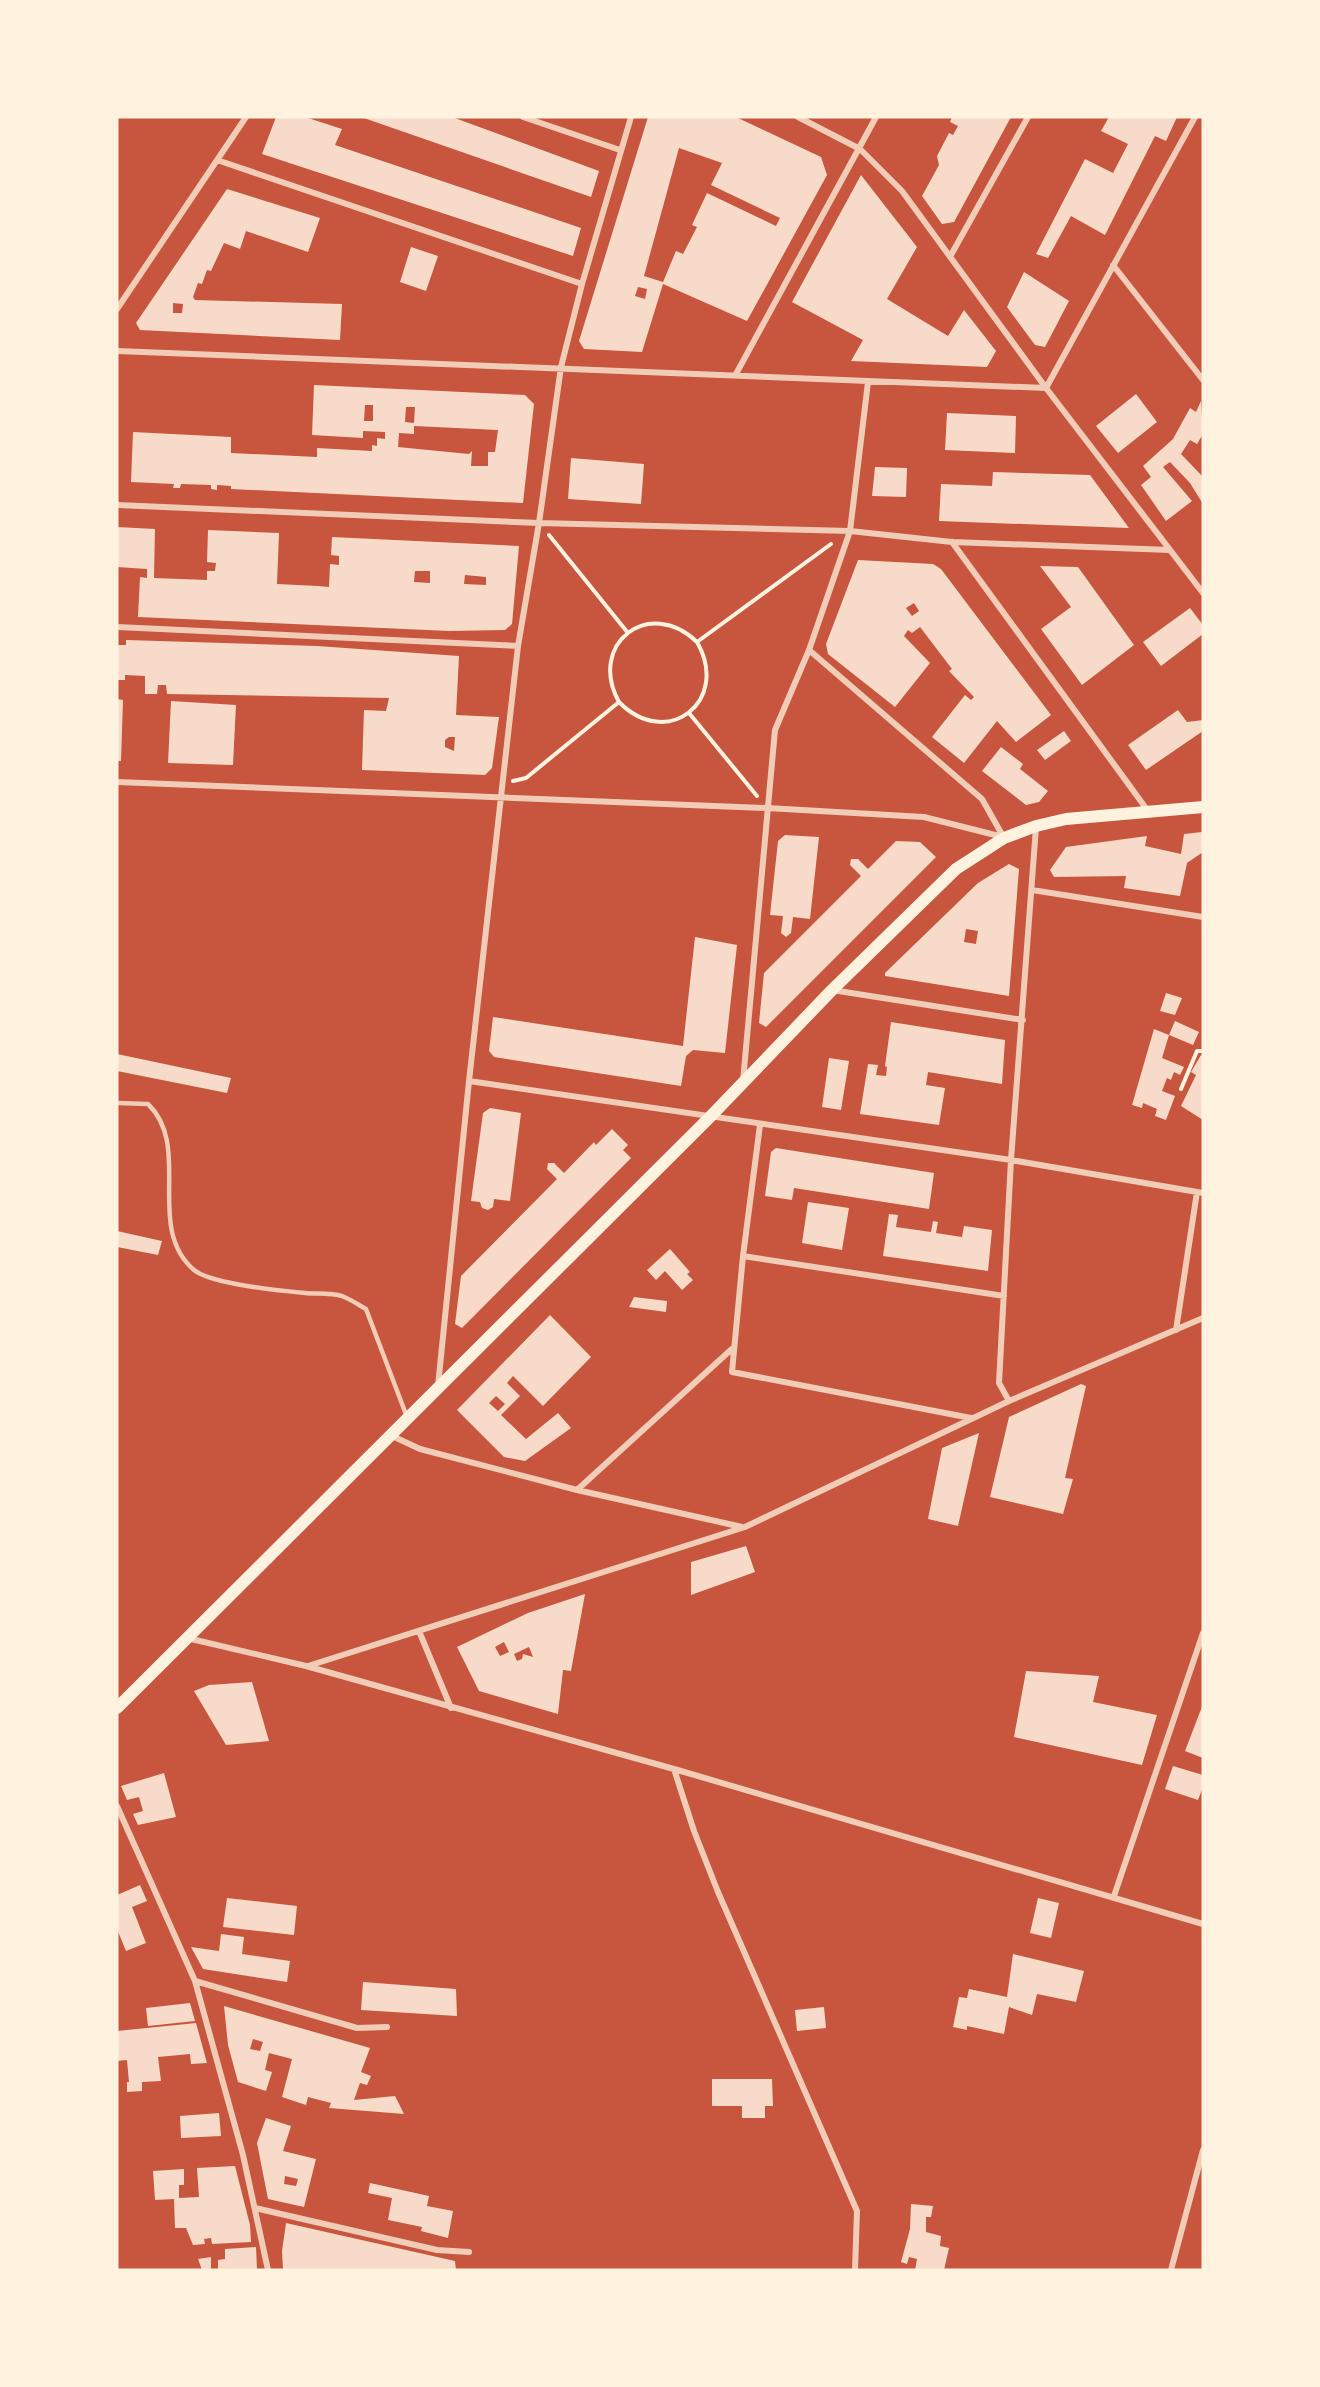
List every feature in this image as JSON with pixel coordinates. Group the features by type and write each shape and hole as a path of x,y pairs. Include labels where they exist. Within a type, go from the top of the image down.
{"main road":[{"path":"117,1708 389,1434 710,1117 831,990 956,869 1004,838 1036,826 1066,819 1203,807"}],"street":[{"path":"117,309 246,117"},
{"path":"524,117 620,150"},
{"path":"438,1386 469,1081 518,646 539,523 561,367 582,284 631,117"},
{"path":"798,117 860,149 902,191 1046,388 1203,593"},
{"path":"736,374 876,117"},
{"path":"951,255 1028,117"},
{"path":"1046,388 1195,117"},
{"path":"217,160 582,284"},
{"path":"1113,265 1203,380"},
{"path":"117,351 1046,388"},
{"path":"743,1082 766,808 775,730 809,651 850,531 868,382"},
{"path":"117,505 539,523 850,531 952,542 1170,550"},
{"path":"952,542 1149,812"},
{"path":"117,627 518,646"},
{"path":"809,651 982,799 1004,838"},
{"path":"117,782 766,808 924,818 1004,838"},
{"path":"1009,1401 999,1383 1011,1160 1036,826"},
{"path":"1032,890 1203,917"},
{"path":"831,990 1023,1020"},
{"path":"469,1081 1011,1160 1200,1193 1176,1330"},
{"path":"760,1125 743,1256 732,1372 972,1418"},
{"path":"743,1256 1004,1296"},
{"path":"306,1666 745,1527 1009,1401 1203,1318"},
{"path":"577,1490 735,1346"},
{"path":"389,1434 420,1449 577,1490 745,1527"},
{"path":"419,1631 451,1708"},
{"path":"1114,1896 1203,1633"},
{"path":"186,1637 306,1666 674,1769 1114,1896 1203,1924"},
{"path":"674,1769 694,1831 718,1892 857,2211 855,2270"},
{"path":"117,1806 195,1981 243,2155 268,2270"},
{"path":"195,1981 357,2028 387,2028"},
{"path":"1171,2270 1203,2150"},
{"path":"255,2208 437,2250 469,2252"}],"lane":[{"path":"117,1103 148,1104 158,1113 166,1135 170,1224 180,1251 195,1270 216,1280 295,1293 342,1296 366,1309 407,1417"}],"path":[{"path":"539,523 628,633"},
{"path":"697,642 850,531"},
{"path":"657,623 672,625 686,632 697,642 705,656 708,672 706,687 700,701 689,713 675,720 660,723 637,717 620,702 612,689 609,674 611,658 617,644 628,633 641,626 657,623"},
{"path":"504,783 526,778 620,702"},
{"path":"689,713 766,808"},
{"path":"1181,1089 1197,1051 1203,1051"}],"building":[{"path":"276,117 305,117 342,129 335,145 581,228 573,256 262,154"},
{"path":"361,117 452,117 599,171 591,197"},
{"path":"648,117 736,117 821,157 827,175 747,321 663,284 642,352 584,349 579,341","holes":["679,148 722,163 711,185 780,218 776,226 707,193 692,225 697,227 683,254 676,251 663,282 644,276","638,287 647,289 645,299 635,296"]},
{"path":"952,117 1011,117 954,222 942,224 922,196 939,165 937,156 949,133 953,135 958,126 950,122"},
{"path":"1109,117 1177,117 1166,141 1155,136 1105,235 1071,216 1048,258 1036,254 1085,159 1113,173 1128,144 1101,131"},
{"path":"861,175 917,247 887,299 948,336 964,310 996,351 987,367 851,361 863,340 792,302"},
{"path":"227,189 320,218 308,252 246,231 240,249 224,243 211,271 207,270 202,284 198,283 193,297 195,300 342,304 340,340 140,330 136,323","holes":["173,303 183,304 182,313 173,313"]},
{"path":"411,247 438,256 426,291 400,282"},
{"path":"1024,272 1069,301 1045,347 1035,345 1007,307"},
{"path":"314,385 525,395 534,404 523,503 231,489 231,486 217,485 217,490 211,489 211,485 181,484 180,488 173,488 174,484 131,482 133,432 231,437 231,453 317,457 317,448 372,451 372,445 377,446 377,438 385,439 385,432 363,431 363,438 312,435","holes":["365,405 373,405 373,421 364,421","406,407 415,407 414,423 405,422","414,426 498,430 495,452 488,452 488,466 471,466 472,451 469,454 398,447 399,433 414,434"]},
{"path":"1136,394 1157,422 1118,453 1096,426"},
{"path":"1201,401 1203,434 1197,444 1190,440 1181,454 1203,477 1203,504 1190,483 1170,462 1163,467 1192,501 1166,521 1141,485 1151,477 1143,466 1173,439 1190,408 1196,412"},
{"path":"947,413 1016,416 1015,453 945,450"},
{"path":"571,458 644,464 641,504 568,499"},
{"path":"875,467 907,468 906,497 872,496"},
{"path":"993,472 1090,475 1129,528 939,521 941,484 992,486"},
{"path":"117,527 155,529 154,578 207,580 207,571 215,571 216,563 207,562 208,530 279,533 277,584 329,587 330,564 339,565 339,556 331,555 332,537 519,546 512,624 505,630 449,631 138,617 140,577 147,578 147,569 117,567","holes":["415,571 430,571 430,583 414,582","465,575 486,577 486,585 464,584"]},
{"path":"858,560 933,564 941,569 1051,715 1016,742 997,721 964,763 932,737 965,695 971,700 974,697 949,671 952,669 920,627 912,633 908,630 904,636 930,663 895,707 828,654 826,644","holes":["914,603 919,611 912,616 906,608"]},
{"path":"1040,566 1078,567 1134,645 1082,685 1041,629 1071,607"},
{"path":"1190,608 1203,625 1203,634 1161,666 1143,642"},
{"path":"126,640 317,646 459,656 456,715 499,717 492,768 485,775 362,770 364,710 386,711 389,698 167,694 166,685 158,685 157,694 145,694 145,676 125,675 125,680 117,680 117,645 126,645","holes":["455,737 454,751 445,747 445,740"]},
{"path":"117,699 123,700 121,761 117,761"},
{"path":"171,701 236,705 233,765 168,763"},
{"path":"1178,710 1187,722 1203,720 1203,731 1146,770 1128,745"},
{"path":"1064,731 1071,741 1045,760 1037,750"},
{"path":"1001,747 1023,764 1020,769 1048,791 1039,802 1026,805 982,771"},
{"path":"1202,832 1203,852 1187,863 1180,896 1124,888 1126,876 1054,877 1050,870 1066,847 1147,836 1145,846 1181,854 1184,834"},
{"path":"785,835 819,837 810,919 793,917 791,933 786,937 781,933 783,916 770,915 778,841"},
{"path":"896,841 920,842 936,857 766,1027 759,1023 764,973 861,876 850,865 851,859 858,859 868,869"},
{"path":"1009,864 1019,869 1009,996 885,976 885,973 978,883","holes":["966,929 978,931 976,944 964,942"]},
{"path":"695,937 737,945 725,1053 693,1050 686,1056 681,1086 494,1057 489,1051 493,1017 683,1046"},
{"path":"1166,993 1182,998 1175,1015 1160,1011"},
{"path":"1175,1021 1199,1032 1193,1045 1169,1035"},
{"path":"891,1022 1005,1040 1002,1084 928,1072 926,1085 945,1088 939,1125 860,1114 868,1064 878,1065 876,1075 886,1076 887,1067 885,1066"},
{"path":"1154,1029 1169,1035 1162,1058 1184,1067 1180,1075 1174,1072 1171,1080 1167,1078 1162,1091 1175,1096 1166,1120 1155,1116 1157,1109 1143,1103 1142,1108 1132,1105"},
{"path":"117,1054 231,1078 227,1093 117,1071"},
{"path":"1201,1055 1203,1057 1203,1120 1181,1106 1196,1075 1191,1072"},
{"path":"829,1058 849,1061 841,1110 822,1107"},
{"path":"490,1108 521,1113 510,1201 494,1199 493,1207 488,1210 482,1208 480,1202 471,1201 483,1113"},
{"path":"612,1129 628,1145 623,1150 631,1158 462,1328 455,1324 461,1276 557,1179 547,1169 548,1163 554,1163 564,1173 594,1142 596,1145"},
{"path":"776,1148 934,1173 929,1209 794,1188 792,1200 765,1196 771,1152"},
{"path":"808,1202 849,1208 842,1250 802,1243"},
{"path":"889,1214 898,1215 896,1227 931,1232 933,1221 938,1222 936,1233 962,1237 964,1226 992,1230 988,1271 883,1256"},
{"path":"117,1231 162,1241 158,1255 117,1247"},
{"path":"670,1249 690,1272 687,1274 693,1280 682,1290 665,1271 656,1280 647,1270"},
{"path":"634,1297 667,1301 666,1312 629,1307"},
{"path":"550,1315 591,1357 543,1406 513,1376 507,1383 520,1396 501,1415 526,1439 558,1413 571,1428 525,1461 504,1457 457,1410","holes":["496,1396 505,1404 498,1411 489,1403"]},
{"path":"1081,1384 1086,1386 1065,1478 1073,1479 1063,1514 990,1497 1009,1417"},
{"path":"979,1433 958,1526 928,1519 942,1448"},
{"path":"746,1546 755,1572 691,1595 691,1562"},
{"path":"585,1594 571,1671 563,1670 558,1714 479,1691 457,1647 528,1613","holes":["504,1642 509,1652 500,1656 495,1647","529,1647 533,1657 523,1654 522,1659 517,1661 514,1654"]},
{"path":"1026,1671 1099,1676 1093,1702 1157,1715 1142,1765 1014,1737"},
{"path":"252,1682 269,1741 226,1745 194,1691 209,1685"},
{"path":"1203,1704 1203,1758 1185,1751"},
{"path":"1173,1766 1203,1775 1203,1787 1198,1800 1165,1789"},
{"path":"164,1773 176,1817 138,1825 133,1814 143,1811 139,1797 127,1800 121,1786"},
{"path":"140,1885 147,1901 132,1907 146,1943 126,1951 117,1929 117,1895"},
{"path":"227,1898 297,1906 294,1935 223,1927"},
{"path":"1038,1898 1059,1903 1051,1938 1030,1933"},
{"path":"221,1934 244,1937 242,1954 290,1961 287,1982 203,1969 191,1947 219,1951"},
{"path":"1013,1954 1084,1971 1076,2002 1037,1994 1032,2015 1009,2007 1004,2034 967,2026 967,2030 953,2027 959,1997 967,1998 969,1989 1007,1997"},
{"path":"363,1982 456,1989 457,2016 361,2010"},
{"path":"190,2003 195,2021 148,2026 146,2008"},
{"path":"224,2006 370,2048 361,2072 371,2076 367,2085 360,2083 354,2100 395,2096 404,2114 329,2108 331,2103 308,2097 306,2105 282,2097 292,2059 269,2053 265,2070 272,2072 266,2091 238,2082 228,2045","holes":["253,2039 263,2042 260,2051 250,2049"]},
{"path":"824,2007 826,2028 797,2031 795,2010"},
{"path":"196,2023 207,2063 191,2064 190,2054 158,2057 161,2081 142,2082 142,2091 127,2092 127,2082 129,2082 127,2060 117,2061 117,2031"},
{"path":"712,2079 772,2079 773,2106 765,2106 765,2118 742,2118 742,2106 712,2106"},
{"path":"219,2113 221,2136 181,2138 180,2116"},
{"path":"266,2118 291,2126 283,2151 316,2159 304,2207 268,2199 257,2143","holes":["285,2176 298,2179 296,2186 284,2184"]},
{"path":"235,2166 250,2225 251,2242 212,2244 211,2238 204,2239 205,2244 193,2245 186,2228 175,2228 174,2199 155,2200 153,2171 184,2169 184,2185 179,2185 179,2198 199,2197 197,2168"},
{"path":"370,2183 429,2196 427,2206 453,2211 448,2238 421,2231 422,2227 388,2220 392,2198 368,2193"},
{"path":"911,2204 933,2206 931,2217 926,2217 926,2232 941,2236 940,2246 949,2248 944,2270 915,2270 917,2259 909,2257 907,2264 901,2262 910,2229"},
{"path":"286,2223 455,2261 456,2270 283,2270 282,2251"},
{"path":"256,2247 257,2270 218,2270 218,2260 225,2259 225,2249"},
{"path":"211,2257 211,2269 202,2270 198,2259"}]}
